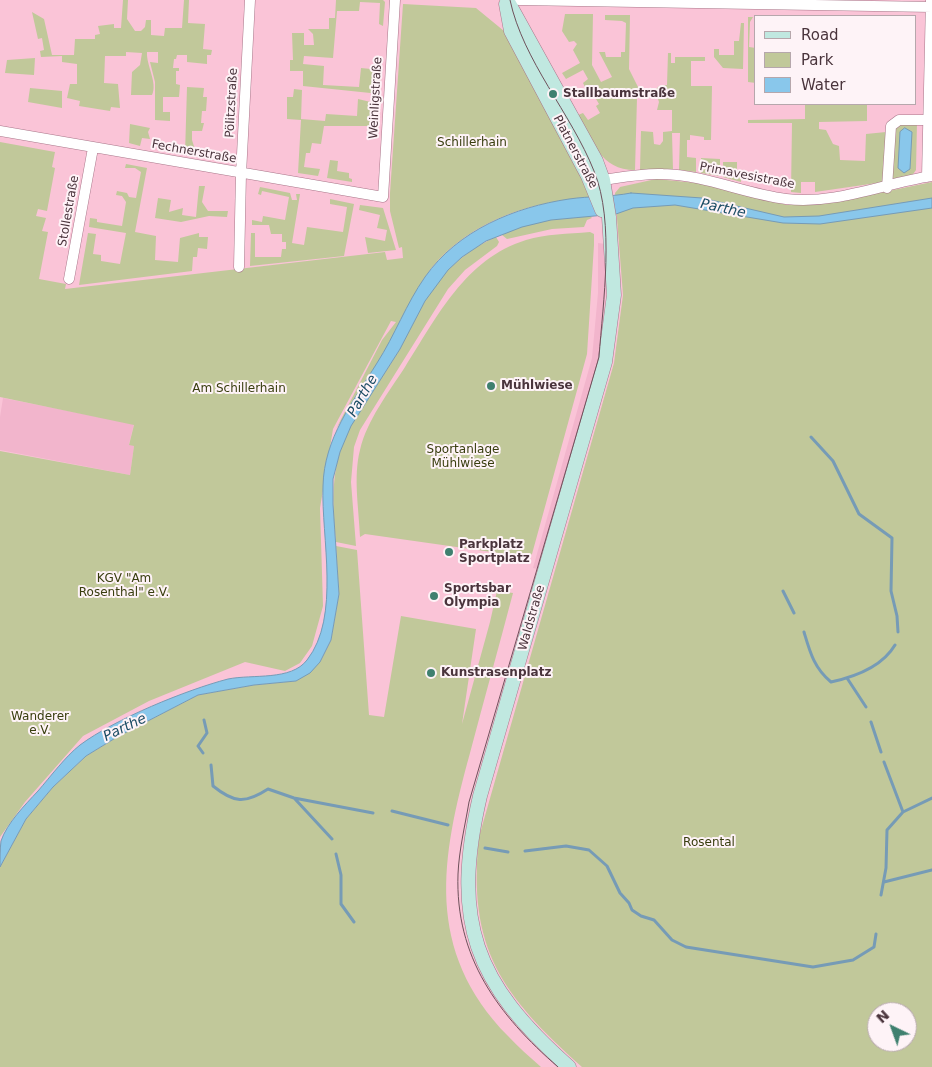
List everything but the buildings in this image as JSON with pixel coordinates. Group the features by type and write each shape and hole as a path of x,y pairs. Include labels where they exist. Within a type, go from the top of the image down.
{"main road":[{"name":"Platnerstraße","path":"507,0 596,161 603,180"},
{"name":"Platnerstraße","path":"507,0 506,11 511,31 602,194"},
{"name":"Waldstraße","path":"569,1067 522,1022 506,1002 488,969 474,938 470,918 467,867 471,836 480,796 605,362 614,295 608,220 602,194 603,180"}],"street":[{"name":"Pölitzstraße","path":"239,267 241,174 250,0"},
{"name":"Weinligstraße","path":"383,197 395,0"},
{"path":"519,0 931,5 930,177"},
{"path":"887,188 890,126 899,120 929,120"},
{"name":"Fechnerstraße","path":"0,131 383,197"},
{"name":"Stollestraße","path":"70,280 93,148"},
{"name":"Primavesistraße","path":"603,180 645,174 665,174 692,178 786,199 826,198 887,188 930,177"}],"shaded area":[{"path":"598,243 606,244 607,275 600,359 541,570 533,568 592,358 598,293"},
{"path":"3,398 134,424 129,444 134,446 130,475 0,450 0,417"}],"green space":[{"path":"123,0 128,0 127,19 135,31 141,31 145,27 146,20 151,20 151,35 164,36 165,28 182,28 184,0 189,0 188,23 205,24 203,49 212,50 211,55 207,55 207,64 187,62 187,55 177,55 176,59 174,59 173,68 179,68 179,71 176,71 176,84 180,85 179,97 163,97 163,112 170,112 170,121 155,120 155,82 150,62 158,63 158,52 147,52 154,85 152,95 131,95 132,72 140,65 142,53 126,52 126,56 105,56 104,83 118,84 120,108 111,107 110,111 79,106 80,101 67,98 70,84 77,84 77,64 62,62 62,56 41,57 40,51 44,50 42,38 38,39 32,12 44,19 52,55 74,55 75,39 95,39 95,35 100,34 98,26 114,24 114,28 121,28"},
{"path":"336,0 383,0 385,2 383,26 379,24 380,3 360,2 359,11 337,11 333,58 304,56 303,64 324,66 323,85 359,87 361,68 381,70 380,94 303,86 303,71 290,71 290,60 293,60 292,33 304,33 304,45 314,45 313,34 308,29 329,29 329,18 335,18"},
{"path":"403,4 476,8 504,31 591,195 588,199 542,204 519,210 497,219 476,230 439,259 420,285 380,362 336,429 382,340 396,322 391,321 333,429 320,508 323,606 312,646 300,663 285,671 245,662 149,701 83,736 25,802 0,837 0,451 130,475 134,446 129,445 134,425 0,397 0,142 55,152 52,167 55,168 47,211 38,209 36,216 46,218 42,231 48,232 39,279 66,284 65,289 385,252 387,260 403,258 402,247 399,248 390,211 390,193"},
{"path":"565,14 593,14 592,65 601,82 612,77 599,52 605,52 606,57 621,57 621,52 625,52 626,23 605,20 605,15 630,15 629,69 642,95 637,98 635,170 623,169 613,165 606,159 593,144 578,115 583,113 588,120 600,113 596,106 599,104 590,89 587,91 583,83 588,79 583,70 566,79 562,73 580,63 573,50 577,44 574,41 569,42 562,31"},
{"path":"748,17 753,17 750,22 749,47 754,48 754,83 748,82"},
{"path":"741,23 744,23 743,69 723,68 714,57 714,49 719,49 719,55 734,55 734,41 739,41"},
{"path":"668,53 671,53 671,63 675,63 675,57 705,57 705,61 691,61 691,86 712,86 711,140 704,140 704,137 690,135 690,140 687,140 687,157 696,158 696,172 679,170 680,133 672,133 673,170 640,170 641,131 653,132 654,144 660,145 663,141 663,132 672,131 672,110 657,110 659,102 655,90 659,86 667,85"},
{"path":"35,58 34,75 5,73 7,60"},
{"path":"187,87 204,88 203,97 207,97 206,111 202,111 201,123 204,123 202,131 192,131 192,140 197,156 185,154"},
{"path":"30,88 62,91 62,108 28,102"},
{"path":"294,89 302,90 301,119 325,121 326,114 357,116 358,99 379,104 378,126 324,126 321,144 312,143 310,153 306,153 304,167 320,169 318,176 298,173 301,120 287,119 287,97 293,97"},
{"path":"805,105 867,105 867,121 819,122 819,129 826,130 833,144 839,146 840,160 865,161 866,134 886,132 884,182 815,192 815,182 801,182 801,193 791,192 792,123 748,123 748,120 805,119"},
{"path":"917,122 916,170 911,177 892,180 893,131 899,124"},
{"path":"130,124 150,128 148,132 150,139 142,138 140,146 129,143"},
{"path":"701,158 720,159 720,176 701,173"},
{"path":"330,160 338,161 337,171 349,173 349,178 352,179 352,182 327,178"},
{"path":"723,162 737,162 737,170 741,170 741,182 723,177"},
{"path":"126,164 147,168 135,232 156,236 155,260 178,262 180,238 199,233 199,237 208,237 207,249 198,248 197,257 193,257 192,271 79,285 88,233 96,234 93,254 101,255 101,261 120,264 126,233 89,227 90,218 97,219 97,222 122,226 126,202 122,196 116,195 117,191 127,193 129,197 136,198 141,172 135,168 125,168"},
{"name":"Rosental","path":"656,179 707,184 787,205 830,203 932,182 932,1067 582,1067 530,1016 511,992 496,967 485,940 479,910 477,876 479,837 614,363 623,295 615,193 620,187"},
{"path":"199,186 205,186 202,202 208,211 228,211 227,217 209,216 181,222 155,218 158,198 171,200 169,212 183,208 182,215 196,217"},
{"path":"260,187 290,193 292,200 297,200 296,194 300,194 292,243 304,245 307,227 343,232 347,207 330,204 330,199 354,204 344,256 250,266 251,233 255,233 255,257 281,257 282,249 286,249 286,242 282,242 282,234 271,234 269,225 252,225 252,220 262,222 263,216 285,220 289,197 262,191 261,195 258,194"},
{"path":"360,205 383,208 396,250 368,253 365,237 385,241 387,230 377,228 380,215 359,210"},
{"path":"590,216 592,218 587,220 584,227 552,229 507,239 502,235 533,223"},
{"name":"Sportanlage Mühlwiese","path":"590,232 594,234 594,245 587,354 532,554 527,557 365,534 360,537 357,471 363,439 379,407 441,310 469,275 505,249 534,238 557,234"},
{"path":"496,237 499,242 497,246 465,270 448,289 360,430 354,447 351,482 356,546 336,542 334,487 336,466 350,427 391,363 434,287 454,264 465,255"},
{"path":"336,546 357,550 369,715 384,717 401,616 476,629 462,724 497,591 513,593 460,792 452,829 447,866 447,902 451,936 463,970 481,1003 512,1040 541,1067 0,1067 0,867 26,819 53,787 86,756 117,737 198,695 254,685 296,681 320,662 331,640 339,594"}],"water":[{"path":"905,128 912,132 910,169 904,173 898,168 900,132"},
{"name":"Parthe","path":"631,193 702,198 784,217 819,216 932,198 932,208 820,224 783,223 675,205 633,208 616,214 551,220 522,227 486,241 462,257 448,270 425,301 400,349 351,426 340,452 333,479 339,594 331,640 320,662 310,673 296,681 254,685 198,695 117,737 86,756 53,787 26,819 0,867 1,841 7,828 58,767 80,745 112,725 151,706 192,690 228,679 282,674 300,667 307,660 317,642 324,622 327,576 323,486 328,452 341,421 383,352 418,287 438,260 454,246 489,223 528,208 569,199"}],"waterway":[{"path":"811,437 833,461 859,514 892,538 891,591 897,616 898,632"},
{"path":"783,591 794,613"},
{"path":"804,632 820,671 831,682 867,670 883,659 895,645"},
{"path":"847,678 866,707"},
{"path":"203,753 198,746 207,733 204,720"},
{"path":"871,722 881,752"},
{"path":"884,762 903,812"},
{"path":"211,765 213,786 227,796 240,800 253,797 268,789 294,798 373,813"},
{"path":"881,895 886,868 887,830 903,812 932,798"},
{"path":"295,799 332,839"},
{"path":"392,811 448,825"},
{"path":"525,851 566,846 589,850 607,866 620,893 629,903 632,910 641,916 654,920 672,940 686,947 813,967 853,960 874,947 876,934"},
{"path":"485,848 508,852"},
{"path":"336,854 341,875 341,904 354,922"},
{"path":"884,882 932,870"}],"tram line":[{"path":"510,0 525,44 573,128 594,171 604,214 606,238 605,287 599,357 469,802 458,874 459,904 464,932 484,982 499,1005 517,1027 558,1067"}],"place":[{"name":"Stallbaumstraße","path":"553,94"},
{"name":"Mühlwiese","path":"491,386"},
{"name":"Parkplatz Sportplatz","path":"449,552"},
{"name":"Sportsbar Olympia","path":"434,596"},
{"name":"Kunstrasenplatz","path":"431,673"}],"park label":[{"name":"Schillerhain","path":"472,143"},
{"name":"Am Schillerhain","path":"239,389"},
{"name":"KGV \"Am Rosenthal\" e.V.","path":"124,586"},
{"name":"Wanderer e.V.","path":"40,724"}]}
